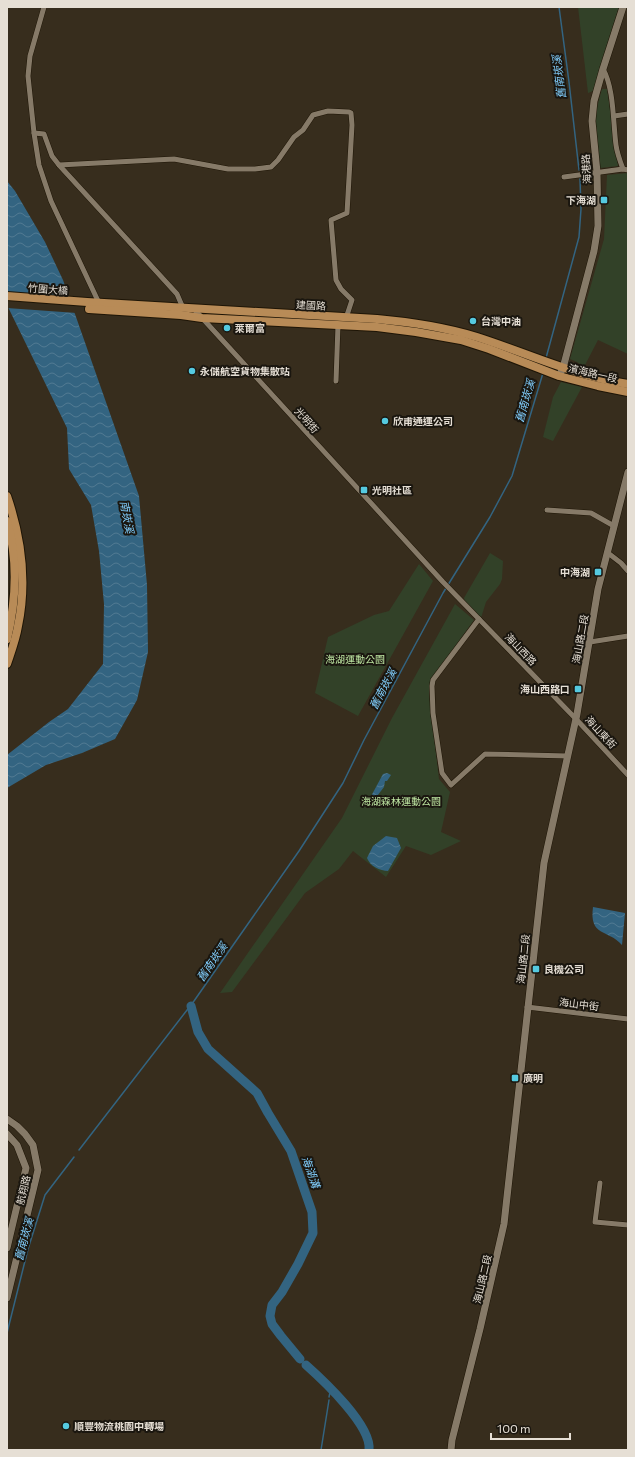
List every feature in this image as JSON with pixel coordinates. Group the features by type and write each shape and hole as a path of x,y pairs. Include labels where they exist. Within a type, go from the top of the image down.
{"main road":[{"name":"海港路","path":"558,371 594,251 598,226 597,172 592,121 594,101 623,7"},
{"name":"竹圍大橋","path":"7,296 88,305"},
{"name":"建國路","path":"88,305 99,303 397,321 438,327 476,337 529,360"},
{"name":"建國路","path":"88,305 202,318 395,329 461,340 529,360"},
{"path":"529,360 558,371"},
{"name":"濱海路一段","path":"558,371 628,384"},
{"name":"濱海路一段","path":"558,371 598,386 628,392"},
{"name":"海山路二段","path":"452,1450 452,1440 480,1330 504,1224 544,863 576,719 598,588 628,472"},
{"path":"7,496 17,533 22,576 18,626 7,664"},
{"path":"7,521 11,534 14,574 14,604 7,639"},
{"name":"航翔路","path":"7,1119 25,1134 33,1146 38,1170 7,1298"},
{"name":"航翔路","path":"7,1134 17,1145 26,1168 7,1248"}],"street":[{"path":"44,7 30,56 28,76 39,165 51,201 99,303"},
{"path":"564,176 625,170 616,146 614,116 608,77 603,69"},
{"path":"59,165 174,159 228,169 254,169 271,167 278,160 294,137 303,130 313,115 328,111 350,112 352,125 347,213 331,220 336,280 341,289 352,300 346,318"},
{"path":"614,116 628,114"},
{"path":"34,133 44,134 52,156 59,165 177,294 183,308"},
{"name":"光明街","path":"193,308 443,582"},
{"path":"336,381 338,325"},
{"path":"547,510 591,513 614,526"},
{"path":"608,553 621,563 628,571"},
{"name":"海山西路","path":"443,582 576,719"},
{"path":"479,619 433,680 432,698 442,772 451,785 485,754 568,756"},
{"path":"590,642 628,636"},
{"name":"海山東街","path":"576,719 628,775"},
{"name":"海山中街","path":"527,1007 628,1019"},
{"path":"600,1183 595,1222 628,1225"}],"green space":[{"path":"578,7 619,7 593,91 588,93"},
{"path":"602,89 607,89 618,166 600,168 594,118"},
{"path":"628,173 628,354 598,340 584,367 570,359 604,239 607,175"},
{"path":"561,382 582,387 553,441 543,437 553,397"},
{"path":"490,553 503,561 502,579 500,584 486,602 481,618 465,602 464,598"},
{"name":"海湖運動公園","path":"419,564 433,581 358,716 315,693 328,637 374,615 389,611"},
{"name":"海湖森林運動公園","path":"455,604 474,620 431,680 429,694 439,779 450,792 441,832 461,841 431,855 406,846 386,877 353,851 339,869 305,893 232,992 220,993 342,818 392,718"}],"water":[{"name":"南崁溪","path":"7,181 15,191 45,242 63,280 139,496 147,585 148,652 137,700 115,739 82,753 46,765 7,788 7,755 68,709 103,664 104,604 99,551 91,505 69,469 67,428 7,305"},
{"path":"387,773 391,775 387,781 385,781 384,787 374,800 369,800 383,774"},
{"path":"386,836 397,838 401,848 388,871 376,868 368,861 367,858 373,846"},
{"path":"593,907 625,913 622,945 617,940 597,928 594,923"}],"pier":[{"path":"7,293 71,297 77,313 7,308"}],"waterway":[{"name":"舊南崁溪","path":"559,7 579,170"},
{"name":"舊南崁溪","path":"546,358 579,237 581,209 580,179"},
{"name":"舊南崁溪","path":"79,1150 194,1001 299,851 343,783 364,740 443,593 490,517 512,476 543,373"},
{"name":"海湖溝","path":"191,1006 198,1032 208,1049 257,1093 291,1151 312,1212 313,1233 298,1264 282,1292 272,1305 270,1316 272,1324 300,1359"},
{"name":"舊南崁溪","path":"7,1333 28,1249 45,1195 74,1157"},
{"name":"海湖溝","path":"306,1365 335,1393 355,1417 368,1440 369,1450"},
{"name":"海湖溝","path":"329,1397 331,1388"},
{"path":"321,1450 329,1400"}],"place":[{"name":"下海湖","path":"604,200"},
{"name":"台灣中油","path":"473,321"},
{"name":"萊爾富","path":"227,328"},
{"name":"永儲航空貨物集散站","path":"192,371"},
{"name":"欣甫通運公司","path":"385,421"},
{"name":"光明社區","path":"364,490"},
{"name":"中海湖","path":"598,572"},
{"name":"海山西路口","path":"578,689"},
{"name":"良機公司","path":"536,969"},
{"name":"廣明","path":"515,1078"},
{"name":"順豐物流桃園中轉場","path":"66,1426"}]}
